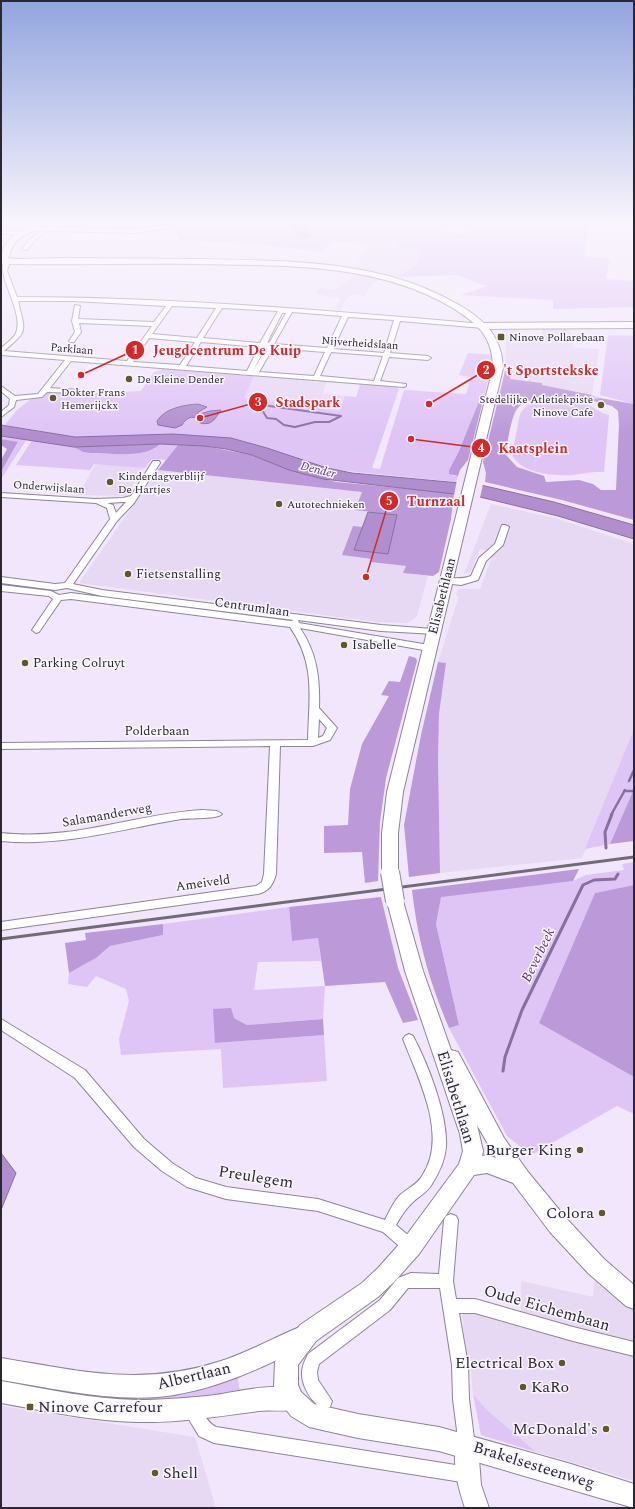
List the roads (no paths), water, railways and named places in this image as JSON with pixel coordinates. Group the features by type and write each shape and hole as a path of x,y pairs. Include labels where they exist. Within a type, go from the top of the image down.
{"main road":[{"name":"Elisabethlaan","path":"430,293 458,306 483,326 494,341 498,353 498,360 466,501 395,792 389,838 390,872 402,935 413,973 431,1019 472,1144 473,1151 468,1168 487,1164 521,1178"},
{"path":"483,326 634,325"},
{"name":"Elisabethlaan","path":"431,1019 497,1144 521,1178 558,1225 591,1260 634,1299"},
{"name":"Albertlaan","path":"1,1369 103,1385 138,1387 171,1384 218,1373 278,1349 308,1332 370,1290 386,1275 411,1247 468,1168"},
{"name":"Albertlaan","path":"308,1332 287,1362 286,1386 299,1408 309,1415 358,1426 439,1439 467,1446"},
{"name":"Albertlaan","path":"1,1392 71,1404 137,1411 190,1408 273,1398 293,1400"},
{"path":"467,1446 469,1485 477,1508"},
{"name":"Brakelsesteenweg","path":"467,1446 634,1496"}],"street":[{"path":"1,352 19,335 22,327 13,293"},
{"path":"15,299 170,304 286,310 483,326"},
{"path":"128,364 170,304"},
{"path":"72,340 78,332 75,321 77,306"},
{"path":"181,368 220,307"},
{"path":"252,373 257,370 270,348 266,346 272,343 289,312 286,310"},
{"path":"316,378 346,314"},
{"path":"376,383 398,318"},
{"path":"75,321 156,324"},
{"name":"Nijverheidslaan","path":"148,336 428,358"},
{"name":"Parklaan","path":"1,352 128,364 404,385"},
{"path":"1,388 13,398 40,396 69,359"},
{"path":"46,390 79,392"},
{"path":"1,415 10,408 13,398"},
{"path":"72,590 114,519 131,502 132,498 156,463"},
{"name":"Onderwijslaan","path":"1,494 95,501 123,500 132,498"},
{"name":"Onderwijslaan","path":"95,501 110,507 114,519"},
{"path":"446,581 461,582 475,578 482,560 499,545 505,527"},
{"name":"Centrumlaan","path":"1,580 55,593 72,590"},
{"name":"Centrumlaan","path":"1,588 55,593 72,590 160,604 319,624 433,632"},
{"path":"36,630 55,593"},
{"path":"296,621 312,659 315,709 313,743"},
{"path":"304,640 319,624"},
{"name":"Centrumlaan","path":"319,624 429,648"},
{"path":"374,636 377,627"},
{"name":"Polderbaan","path":"1,746 313,743 327,738 332,728 315,709"},
{"name":"Ameiveld","path":"1,926 258,890 267,884 270,874 275,744"},
{"name":"Salamanderweg","path":"1,837 13,839 50,839 179,817 206,813 217,814"},
{"name":"Preulegem","path":"1,1024 80,1074 139,1143 167,1167 192,1183 226,1194 318,1205 388,1227 411,1247"},
{"name":"Elisabethlaan","path":"388,1227 405,1200 428,1181 435,1168 438,1156 439,1122 409,1039"},
{"name":"Brakelsesteenweg","path":"452,1220 446,1281 460,1365 467,1446"},
{"path":"324,1401 310,1378 309,1371 313,1359 385,1305 403,1283 411,1280 446,1281"},
{"name":"Oude Eichembaan","path":"450,1306 475,1306 587,1338 634,1349"},
{"path":"190,1408 205,1430 214,1435 468,1475"}],"water":[{"path":"198,404 207,407 197,413 200,414 221,410 213,421 208,424 200,423 200,419 192,417 187,419 182,425 175,428 158,425 157,421 160,417 170,410 181,406"},
{"name":"Dender","path":"1,425 75,437 173,434 231,438 327,468 352,473 481,485 554,502 634,525 634,539 558,516 480,497 323,479 289,470 252,455 226,449 204,446 160,444 74,447 1,436"},
{"path":"368,512 397,515 388,554 354,550"},
{"path":"1,1153 16,1173 1,1210"}],"waterway":[{"path":"255,404 341,416 329,422 315,422 295,427 284,425 276,419 267,418 262,410 255,404"},
{"name":"Beverbeek","path":"629,781 634,770"},
{"name":"Beverbeek","path":"611,815 624,791"},
{"path":"624,791 634,791"},
{"name":"Beverbeek","path":"606,848 605,832 612,814"},
{"name":"Beverbeek","path":"503,1071 505,1057 522,1010 583,885 594,880 615,879 618,874"}],"railway":[{"path":"1,939 634,857"}],"place":[{"name":"Ninove Pollarebaan","path":"501,337"},
{"name":"Jeugdcentrum De Kuip","path":"81,375"},
{"name":"De Kleine Dender","path":"129,379"},
{"name":"Dokter Frans Hemerijckx","path":"53,398"},
{"name":"'t Sportstekske","path":"429,404"},
{"name":"Stedelijke Atletiekpiste Ninove Cafe","path":"601,405"},
{"name":"Stadspark","path":"200,418"},
{"name":"Kaatsplein","path":"411,439"},
{"name":"Kinderdagverblijf De Hartjes","path":"110,482"},
{"name":"Autotechnieken","path":"279,504"},
{"name":"Fietsenstalling","path":"128,574"},
{"name":"Turnzaal","path":"366,577"},
{"name":"Isabelle","path":"344,645"},
{"name":"Parking Colruyt","path":"25,663"},
{"name":"Burger King","path":"580,1150"},
{"name":"Colora","path":"602,1213"},
{"name":"Electrical Box","path":"562,1363"},
{"name":"KaRo","path":"523,1387"},
{"name":"Ninove Carrefour","path":"30,1407"},
{"name":"McDonald's","path":"606,1429"},
{"name":"Shell","path":"155,1473"}]}
